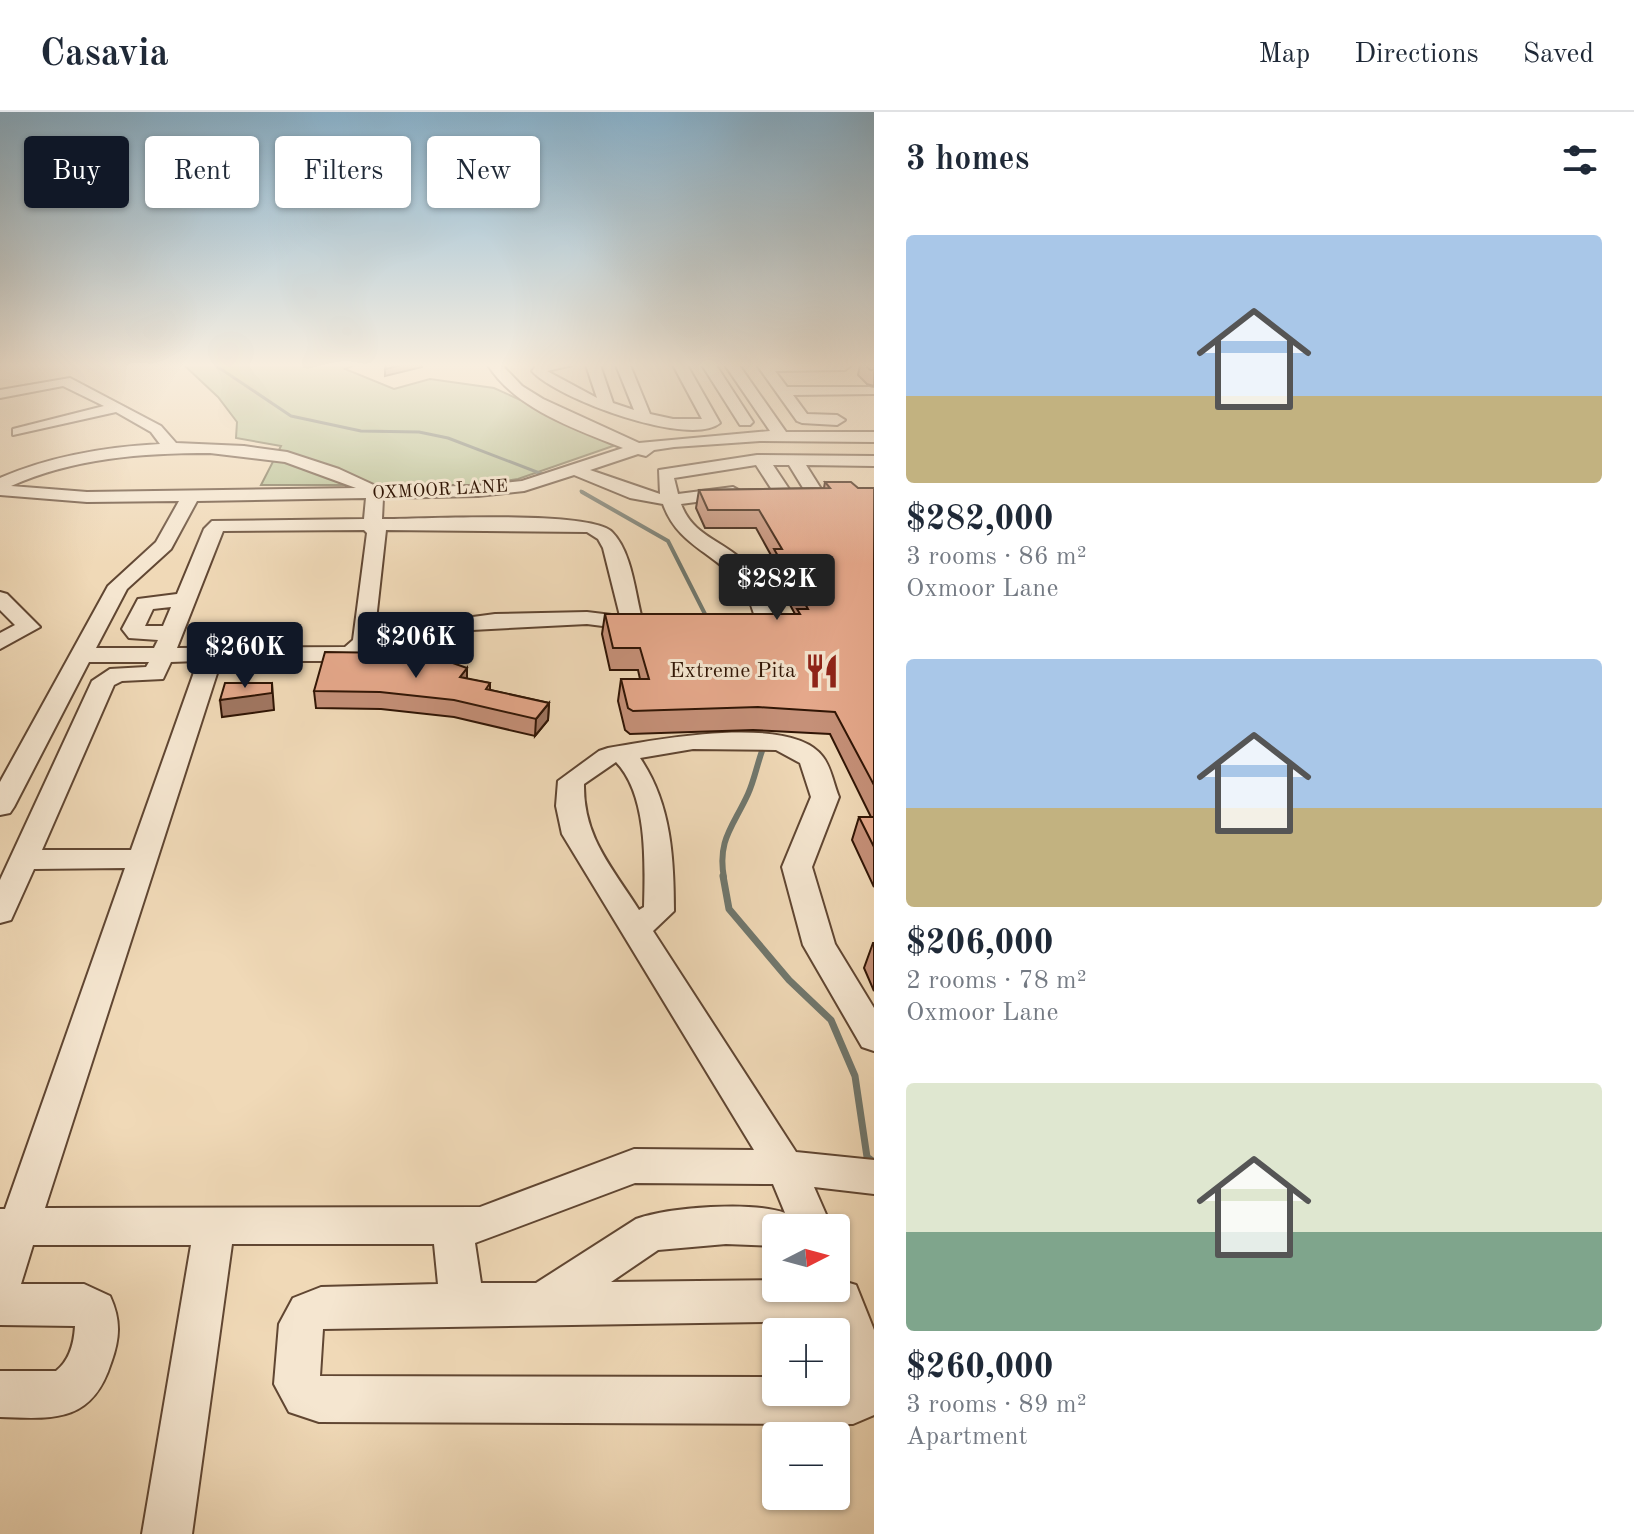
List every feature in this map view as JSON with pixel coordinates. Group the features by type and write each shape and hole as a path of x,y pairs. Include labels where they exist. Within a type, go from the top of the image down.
{"street":[{"path":"17,431 43,445 59,464"},
{"path":"158,431 170,446"},
{"path":"604,431 639,448 669,451"},
{"path":"620,431 669,451"},
{"path":"778,431 781,436"},
{"name":"OXMOOR LANE","path":"0,487 87,497 373,513 487,501 669,451 781,436 874,437"},
{"path":"0,487 31,470 170,446 282,456 367,486 377,530 364,644 356,650"},
{"name":"OXMOOR LANE","path":"669,451 744,447 872,460"},
{"name":"OXMOOR LANE","path":"584,473 639,448"},
{"path":"724,625 767,622 764,608 742,568 691,536 680,524 670,502 665,474 761,460 872,460"},
{"path":"761,460 782,492"},
{"path":"584,473 632,495 670,502 743,492 818,495 795,461"},
{"path":"830,461 845,481"},
{"path":"725,463 743,492"},
{"path":"694,468 711,496"},
{"name":"OXMOOR LANE","path":"0,502 83,509 188,502"},
{"path":"0,807 118,586 164,545 188,502"},
{"path":"0,913 104,681 118,674 155,674 213,529 219,525 373,513 567,524 598,529 613,548 633,625"},
{"path":"0,598 29,627 0,642"},
{"path":"184,600 145,603 133,629 167,643 212,653 356,650 403,654 430,648 466,624 495,620 587,618 633,625 664,625"},
{"path":"80,655 167,643"},
{"path":"0,1283 9,1227 143,859 212,653"},
{"path":"806,1214 785,1167 576,834 570,806 571,781 608,756 693,741 781,742 812,759 825,797 797,867 819,945 874,1038"},
{"path":"624,753 638,770 660,853 659,911 634,929"},
{"path":"24,860 143,859"},
{"path":"9,1227 480,1225 634,1166 785,1167 863,1176"},
{"path":"452,1225 462,1304"},
{"path":"538,1305 651,1232 726,1226 762,1227"},
{"path":"167,1534 214,1228"},
{"path":"762,1297 538,1305 321,1308 308,1313 301,1324 297,1384 305,1396 319,1399 853,1401 864,1396 871,1384 841,1302"},
{"path":"0,1304 84,1305 95,1311 99,1323 87,1376 76,1388 63,1394 0,1394"}],"green space":[{"path":"236,431 590,431 613,442 613,446 518,479 476,485 261,485 281,446 236,438"}],"building":[{"path":"825,482 851,482 858,488 874,488 874,785 835,712 758,707 633,711 628,708 621,679 649,679 640,648 613,648 605,614 800,614 797,609 808,609 774,549 782,549 759,510 708,510 699,490 830,488"},
{"path":"325,652 430,655 467,668 460,677 490,683 486,689 549,703 536,719 454,700 380,692 314,691"},
{"path":"225,683 272,683 272,693 220,700"},
{"path":"859,817 874,817 874,847"}],"waterway":[{"path":"382,431 419,432 448,438 542,474"},
{"path":"581,491 586,494"},
{"path":"582,492 668,541 707,618"},
{"path":"724,878 725,843 750,789 762,751"},
{"path":"723,876 729,909 789,980 831,1020 855,1076 867,1157 874,1162"}],"place":[{"name":"Extreme Pita","path":"822,671"}]}
